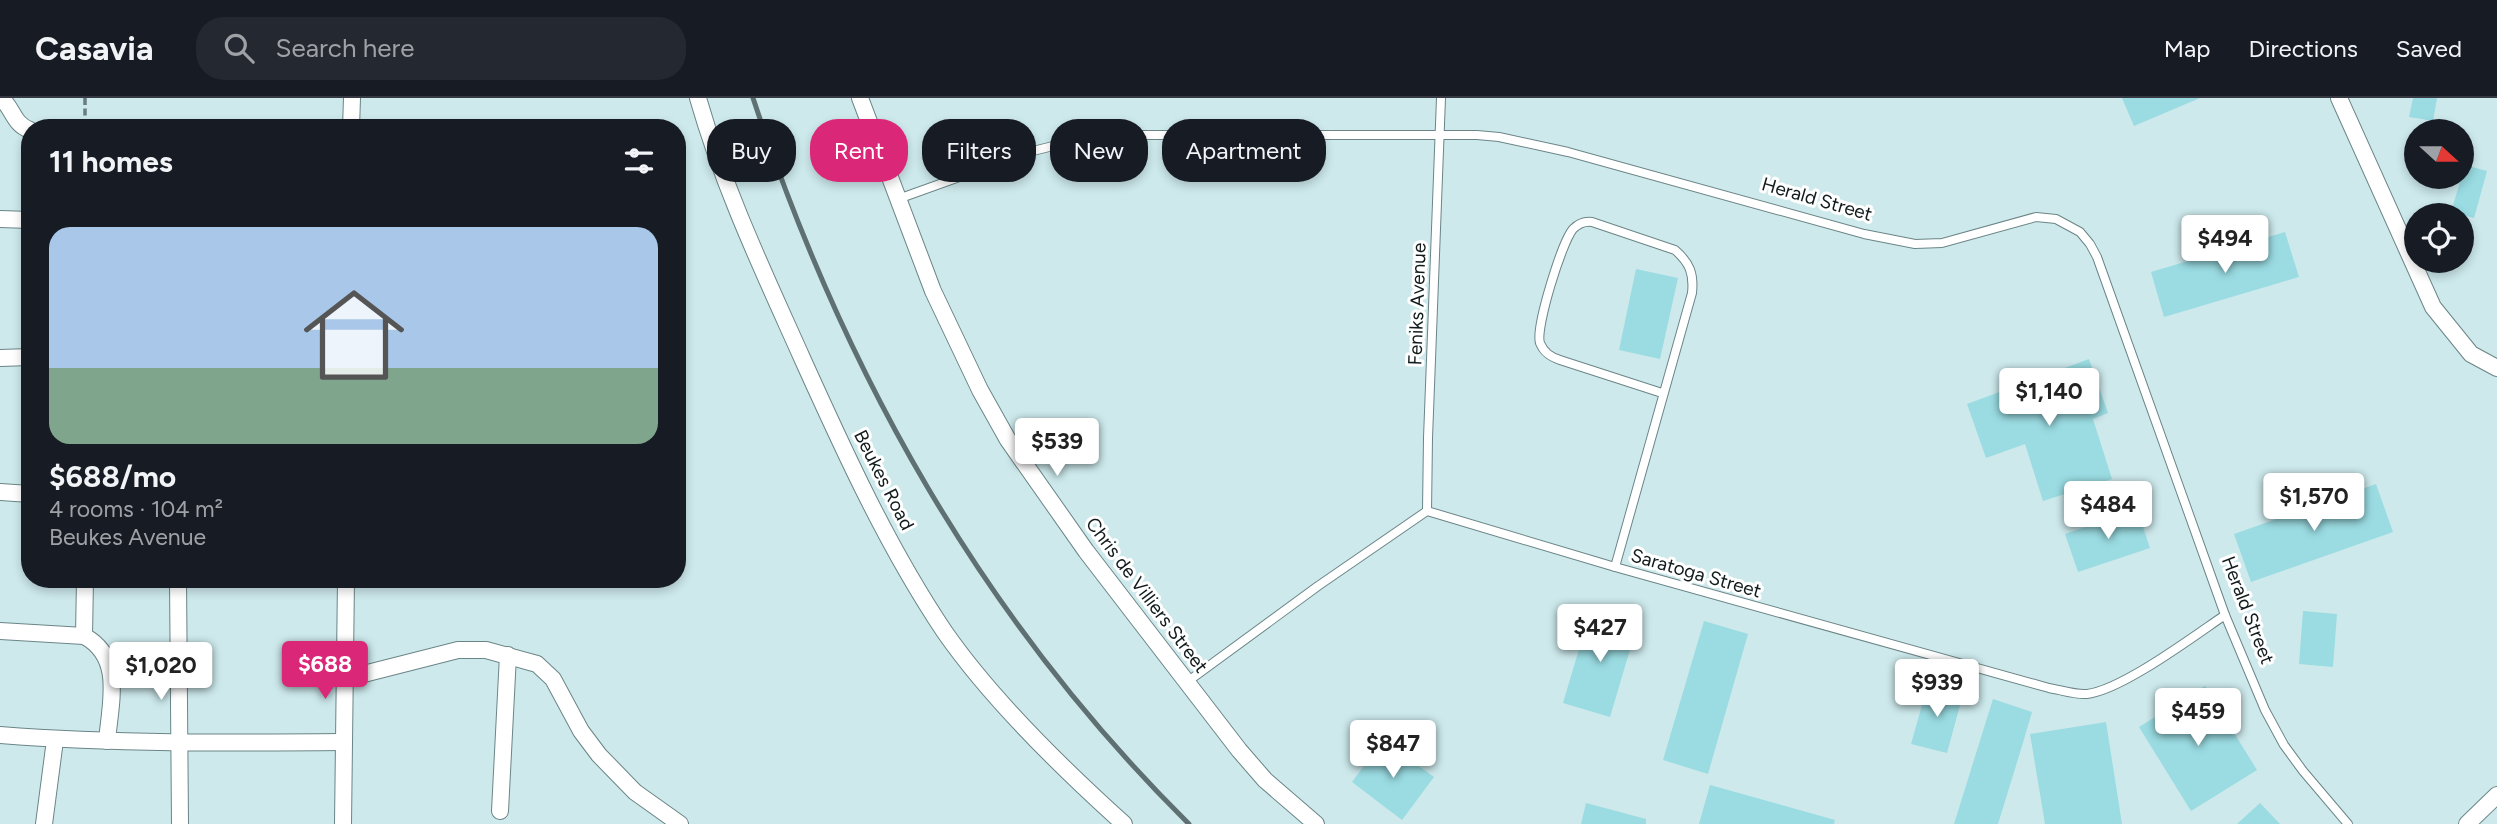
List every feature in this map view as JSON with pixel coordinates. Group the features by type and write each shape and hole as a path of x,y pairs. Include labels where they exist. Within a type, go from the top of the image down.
{"street":[{"path":"1,98 21,124"},
{"path":"351,119 352,98"},
{"name":"Beukes Road","path":"698,98 743,229 843,448 915,584 945,632 1010,710 1062,765 1124,824"},
{"name":"Chris de Villiers Street","path":"860,98 948,324 1008,440 1086,551 1265,780 1316,824"},
{"path":"2339,98 2433,307 2471,354 2497,368"},
{"path":"0,219 21,220"},
{"path":"0,358 21,357"},
{"path":"0,492 21,493"},
{"path":"84,636 85,588"},
{"path":"178,588 180,824"},
{"path":"343,824 345,588"},
{"path":"0,631 84,636 102,650 113,678 107,740"},
{"path":"344,679 458,650 486,650 543,668 598,755 635,792 680,824"},
{"path":"500,811 508,655"},
{"path":"0,735 55,740 180,743 343,742"},
{"path":"44,824 55,740"},
{"path":"2467,824 2497,795"}],"lane":[{"name":"Feniks Avenue","path":"1427,511 1441,98"},
{"name":"Herald Street","path":"898,199 1029,152 1081,139 1143,135 1477,135 1529,143 1864,234 1915,244 1942,243 2036,217 2065,222 2085,237 2097,257 2225,615 2265,709 2284,745 2348,824"},
{"path":"1615,567 1692,293 1692,273 1689,265 1675,250 1592,222 1579,224 1569,234 1547,298 1539,336 1543,349 1560,360 1662,393"},
{"name":"Saratoga Street","path":"1427,511 1615,567 2049,688 2087,694 2109,687 2136,673 2225,615"},
{"path":"1187,682 1318,586 1427,511"}],"path":[{"path":"85,98 85,119"}],"building":[{"path":"2122,98 2200,98 2134,126"},
{"path":"2413,98 2437,98 2433,119 2409,117"},
{"path":"2474,167 2487,171 2474,218 2474,203 2454,203 2458,189 2474,189"},
{"path":"2285,232 2299,277 2164,317 2151,272"},
{"path":"1636,269 1678,278 1660,359 1619,350"},
{"path":"2089,359 2108,413 2093,419 2112,479 2043,501 2025,444 1986,458 1967,404"},
{"path":"2376,484 2393,532 2251,582 2234,534"},
{"path":"2137,509 2150,548 2078,572 2065,534"},
{"path":"2303,611 2337,614 2333,667 2299,664"},
{"path":"1590,612 1637,626 1610,717 1563,703"},
{"path":"1704,621 1748,634 1708,774 1663,760"},
{"path":"1928,684 1963,694 1947,753 1911,744"},
{"path":"2205,686 2257,770 2191,811 2139,727"},
{"path":"1993,699 2032,712 1998,824 1954,824"},
{"path":"2106,722 2122,824 2045,824 2030,734"},
{"path":"1383,740 1434,777 1402,820 1352,782"},
{"path":"1710,785 1835,820 1834,824 1699,824"},
{"path":"1586,803 1646,819 1646,824 1581,824"},
{"path":"2260,803 2280,824 2237,824"}],"railway":[{"path":"753,98 789,200 830,299 876,395 928,487 984,577 1046,663 1115,745 1189,824"}]}
